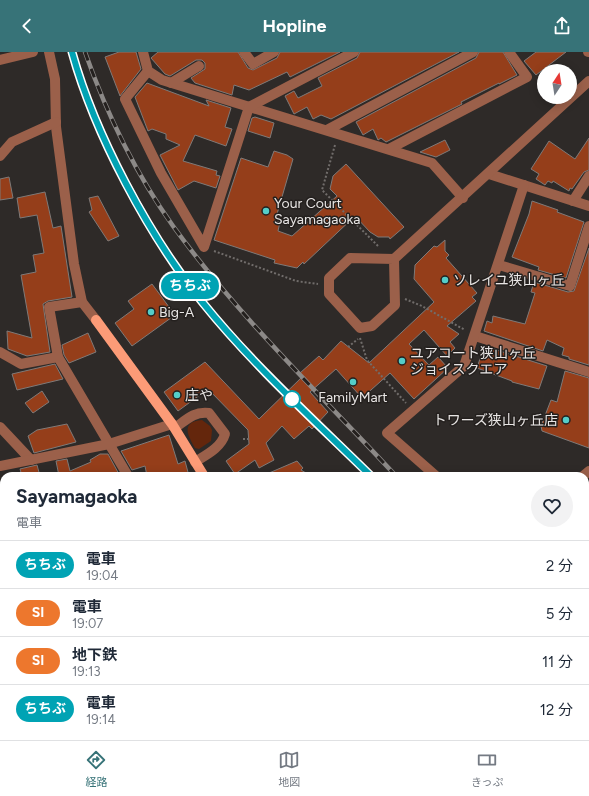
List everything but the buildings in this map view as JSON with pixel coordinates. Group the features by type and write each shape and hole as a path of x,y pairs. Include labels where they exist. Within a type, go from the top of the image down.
{"main road":[{"path":"96,320 173,426 200,472"}],"street":[{"path":"0,60 32,52"},
{"path":"49,52 54,79 56,122 74,264 82,302 96,320"},
{"path":"143,52 148,72 162,80 432,163 463,198"},
{"path":"244,52 253,64 274,52"},
{"path":"204,248 249,107 354,52"},
{"path":"327,130 473,52"},
{"path":"389,149 527,77 509,52"},
{"path":"171,83 199,66"},
{"path":"148,72 125,99 152,155 204,248"},
{"path":"394,259 396,295 395,305 372,326 361,333 360,328 328,294 329,278 350,258 394,259 463,198 589,81"},
{"path":"0,156 12,142 56,122"},
{"path":"489,174 589,206"},
{"path":"573,201 589,176"},
{"path":"431,472 387,433 464,366 499,265 524,185"},
{"path":"499,265 570,286 589,226"},
{"path":"82,302 49,307 58,357 126,472"},
{"path":"475,336 589,372"},
{"path":"0,352 21,364 58,357"},
{"path":"0,466 109,444 173,426 200,412 209,414 224,434 223,441 195,462"},
{"path":"0,427 31,460"}],"path":[{"path":"338,134 322,190 373,243 394,259"},
{"path":"204,248 296,281 328,286"},
{"path":"396,295 422,306 475,336"},
{"path":"348,347 361,333"},
{"path":"361,333 367,360 412,410"},
{"path":"243,439 248,439"}],"shaded area":[{"path":"202,420 210,426 212,430 211,441 199,449 195,448 190,439 188,427 195,421"}],"railway":[{"path":"72,52 89,99 113,156 167,255 216,318 285,392 367,472"},
{"path":"85,52 112,120 134,164 159,206 173,226 198,260 225,292 392,472"}],"train":[{"name":"ちちぶ","path":"72,52 76,67 99,126 113,156 167,255 184,279 216,318 285,392 367,472"}],"place":[{"name":"Your Court Sayamagaoka","path":"266,211"},
{"name":"ソレイユ狭山ヶ丘","path":"445,280"},
{"name":"Big-A","path":"151,312"},
{"name":"ユアコート狭山ヶ丘 ジョイスクエア","path":"402,361"},
{"name":"FamilyMart","path":"353,382"},
{"name":"庄や","path":"177,395"},
{"name":"トワーズ狭山ヶ丘店","path":"566,420"}]}
